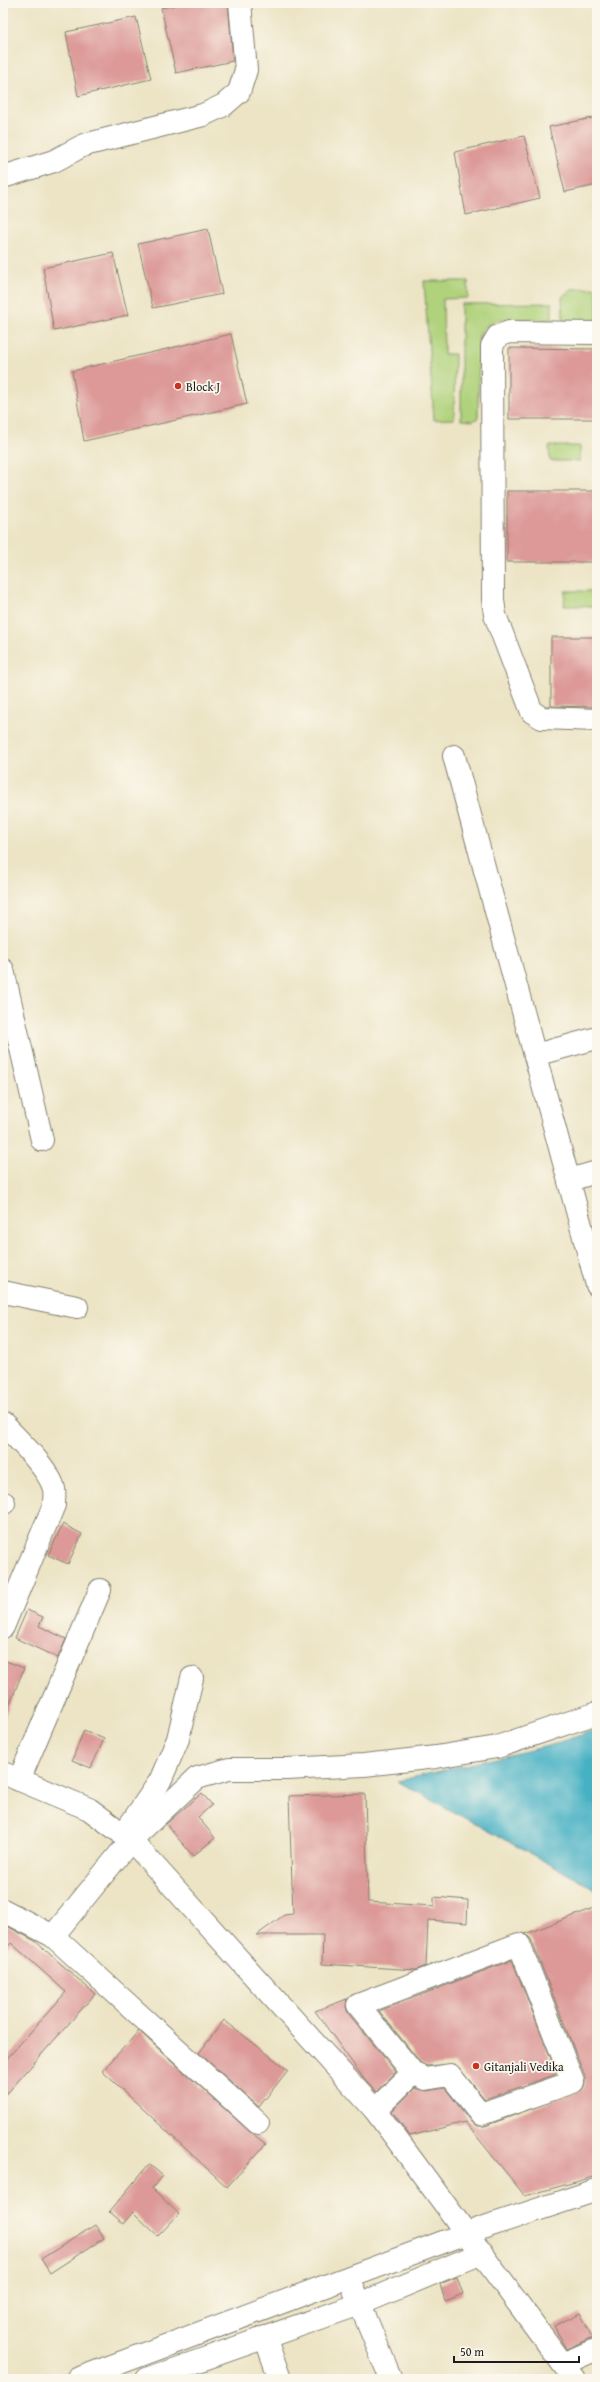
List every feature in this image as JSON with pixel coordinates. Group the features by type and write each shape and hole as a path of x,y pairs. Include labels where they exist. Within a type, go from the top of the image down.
{"street":[{"path":"3,178 54,161 84,144 204,115 224,105 239,92 246,70 240,3"},
{"path":"597,333 509,332 498,336 492,346 492,600 495,615 532,712 542,718 597,720"},
{"path":"454,756 597,1285"},
{"path":"3,970 8,1009 42,1140"},
{"path":"535,1056 597,1038"},
{"path":"568,1180 597,1172"},
{"path":"3,1292 77,1307"},
{"path":"3,1424 24,1444 54,1488 54,1505 10,1590 3,1627"},
{"path":"100,1590 11,1776 89,1809 127,1838 375,2110 482,2254 567,2374 597,2349"},
{"path":"53,1936 127,1838 160,1781 178,1739 192,1678"},
{"path":"127,1838 197,1778 212,1773 229,1769 287,1769 364,1765 436,1757 497,1747 597,1713"},
{"path":"3,1910 53,1936 258,2123"},
{"path":"519,1944 573,2082 481,2114 450,2074 425,2079 414,2073 358,2005 519,1944"},
{"path":"375,2110 414,2073"},
{"path":"77,2379 467,2234 597,2190"},
{"path":"141,2355 149,2378 360,2304 482,2254"},
{"path":"348,2278 391,2379"},
{"path":"265,2337 280,2379"}],"green space":[{"path":"424,281 468,281 468,298 443,299 444,354 455,354 454,419 434,420"},
{"path":"597,288 597,321 563,321 562,297 571,289"},
{"path":"552,303 552,320 502,320 485,328 479,335 478,418 473,421 461,420 461,304"},
{"path":"549,446 580,446 580,461 550,461"},
{"path":"565,591 595,591 595,606 564,606"}],"water":[{"path":"597,1729 597,1890 397,1781 552,1745"}],"building":[{"path":"186,3 228,3 233,61 176,73 161,8"},
{"path":"136,17 151,79 78,96 66,32"},
{"path":"597,117 597,185 565,192 549,127"},
{"path":"524,136 540,198 466,215 455,152"},
{"path":"208,229 222,294 153,308 138,244"},
{"path":"113,253 128,315 54,331 43,268"},
{"name":"Block J","path":"231,334 247,404 84,441 72,371"},
{"path":"509,348 597,349 597,419 509,419"},
{"path":"507,491 597,491 597,562 507,562"},
{"path":"551,637 597,637 597,707 551,706"},
{"path":"63,1524 82,1534 68,1564 48,1555"},
{"path":"27,1610 43,1617 39,1626 66,1639 58,1658 15,1638"},
{"path":"3,1660 24,1668 4,1719 3,1718"},
{"path":"84,1730 104,1739 91,1768 72,1760"},
{"path":"202,1793 212,1805 198,1817 215,1838 193,1856 166,1824"},
{"path":"365,1794 368,1902 434,1906 434,1897 468,1900 467,1923 428,1920 426,1966 416,1970 322,1964 323,1935 257,1935 284,1915 293,1914 289,1796"},
{"path":"597,1907 597,2176 525,2196 465,2122 410,2136 392,2111 415,2088 427,2091 445,2088 471,2122 477,2126 485,2126 582,2090 585,2084 585,2077 531,1939 525,1934"},
{"path":"3,1924 35,1941 95,1994 3,2098 3,2063 66,1992 11,1943 3,1952"},
{"path":"512,1960 557,2074 485,2099 455,2064 427,2066 421,2063 379,2011"},
{"path":"347,1999 346,2007 348,2013 396,2072 376,2092 364,2079 315,2011"},
{"path":"224,2020 288,2070 259,2107 199,2053"},
{"path":"139,2031 250,2132 266,2144 227,2187 102,2071"},
{"path":"149,2164 163,2176 152,2188 179,2214 158,2236 133,2212 123,2224 109,2212"},
{"path":"95,2225 104,2238 50,2273 41,2259"},
{"path":"457,2277 463,2294 445,2301 440,2284"},
{"path":"580,2313 592,2337 567,2349 554,2326"}],"place":[{"name":"Block J","path":"178,386"},
{"name":"Gitanjali Vedika","path":"476,2066"}]}
